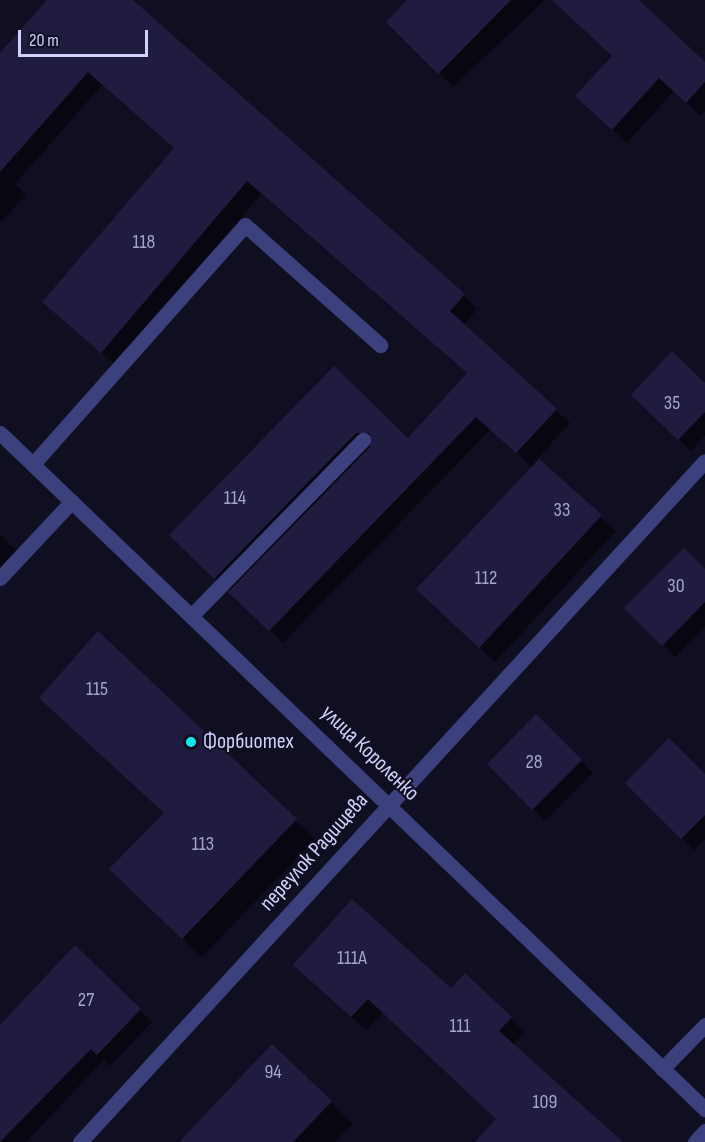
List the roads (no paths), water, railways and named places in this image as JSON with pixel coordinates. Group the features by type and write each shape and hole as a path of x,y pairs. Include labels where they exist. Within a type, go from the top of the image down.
{"street":[{"path":"33,464 245,225 380,345"},
{"name":"улица Короленко","path":"0,433 390,802 705,1109"},
{"path":"192,615 363,440"},
{"name":"переулок Радищева","path":"80,1142 705,461"},
{"path":"0,578 72,501"},
{"path":"662,1069 705,1025"},
{"path":"695,1142 705,1131"}],"place":[{"name":"Форбиотех","path":"191,742"}]}
